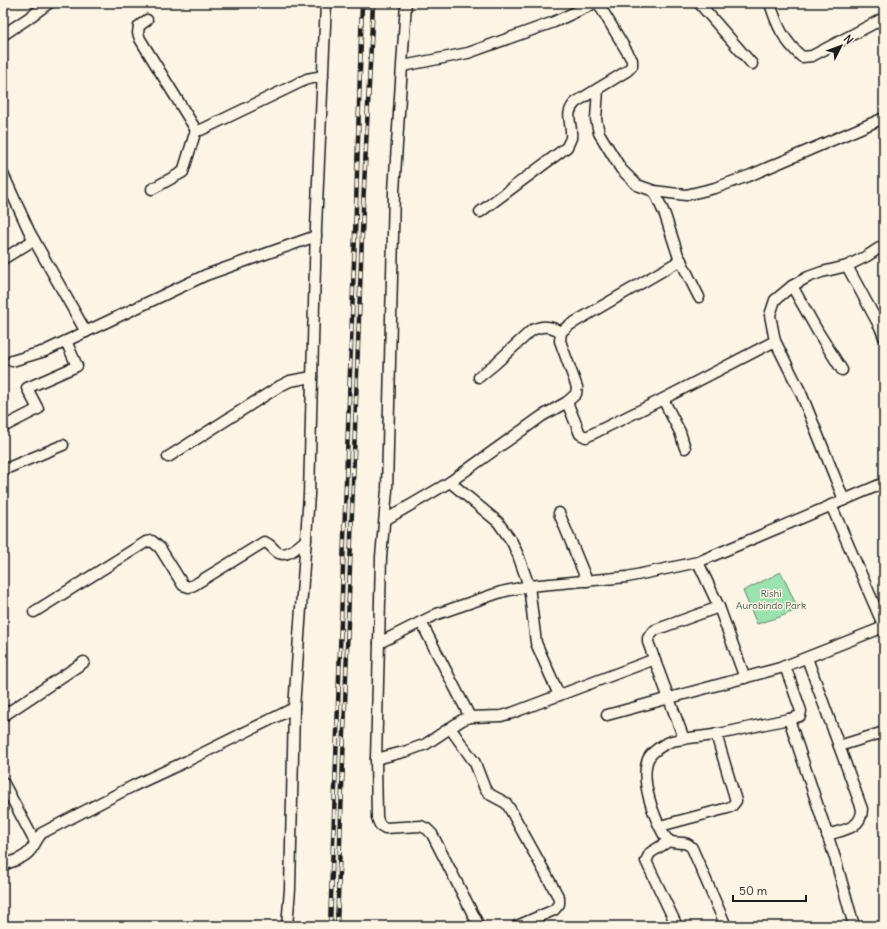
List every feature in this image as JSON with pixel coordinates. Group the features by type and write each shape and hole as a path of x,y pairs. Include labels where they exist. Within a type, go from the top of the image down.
{"street":[{"path":"3,35 30,18 49,3"},
{"path":"287,926 290,889 294,708 309,495 316,236 326,3"},
{"path":"406,3 394,191 392,332 387,490 382,557 379,643 376,759 377,818 380,825 385,828 421,826 432,834 479,926"},
{"path":"403,66 468,52 554,22 597,3 632,60 632,66 627,71 571,106 569,115 571,139 567,147 480,212"},
{"path":"699,3 752,64"},
{"path":"770,3 776,24 792,49 802,58 812,56 884,18"},
{"path":"147,20 139,26 138,34 140,39 196,130 184,172 152,189"},
{"path":"196,130 201,130 307,79 323,76"},
{"path":"598,89 596,119 599,133 621,169 637,185 654,191 686,195 715,188 777,164 884,118"},
{"path":"3,174 34,240 86,332"},
{"path":"654,191 665,215 681,260 699,297"},
{"path":"12,361 45,351 206,275 316,236"},
{"path":"3,258 34,240"},
{"path":"844,500 801,393 775,341 770,315 775,300 792,286 808,277 846,266 867,256 884,245"},
{"path":"384,520 450,482 542,416 567,402 576,394 577,387 560,341 561,332 568,326 681,260"},
{"path":"846,266 884,336"},
{"path":"792,286 842,370"},
{"path":"479,377 532,330 538,327 546,326 561,332"},
{"path":"3,427 38,409 27,388 77,366 66,341"},
{"path":"567,402 580,434 586,437 775,341"},
{"path":"168,457 280,386 290,381 312,377"},
{"path":"663,399 680,432 685,448"},
{"path":"3,470 63,445"},
{"path":"450,482 498,522 518,555 529,586 536,644 559,695"},
{"path":"379,643 437,614 501,592 529,586 627,577 698,562 884,483"},
{"path":"607,716 785,666 884,627 831,505"},
{"path":"559,512 587,581"},
{"path":"34,612 146,542 152,541 160,548 183,585 189,587 264,542 269,543 277,552 287,554 306,540"},
{"path":"698,562 719,607 745,678"},
{"path":"684,739 648,642 648,638 655,630 719,607"},
{"path":"421,622 470,717"},
{"path":"807,658 862,809 862,817 859,822 853,826 827,835"},
{"path":"376,759 418,748 462,720 470,717 501,716 512,713 655,659"},
{"path":"3,716 84,662"},
{"path":"726,926 692,848 689,844 683,842 675,843 669,841 660,826 647,788 645,775 647,761 655,750 671,742 800,716 800,711 785,666"},
{"path":"3,865 29,852 42,833 119,793 294,708"},
{"path":"789,719 827,835 854,926"},
{"path":"450,728 475,763 485,788 491,795 506,803 510,809 559,898 559,904 554,910 517,926"},
{"path":"839,746 884,732"},
{"path":"660,826 728,808 736,801 716,734"},
{"path":"3,782 35,842"},
{"path":"669,841 650,853 646,861 677,926"}],"green space":[{"name":"Rishi Aurobindo Park","path":"781,572 798,609 780,617 757,624 743,591"}],"railway":[{"path":"330,926 362,3"},
{"path":"337,926 363,207 373,3"}]}
